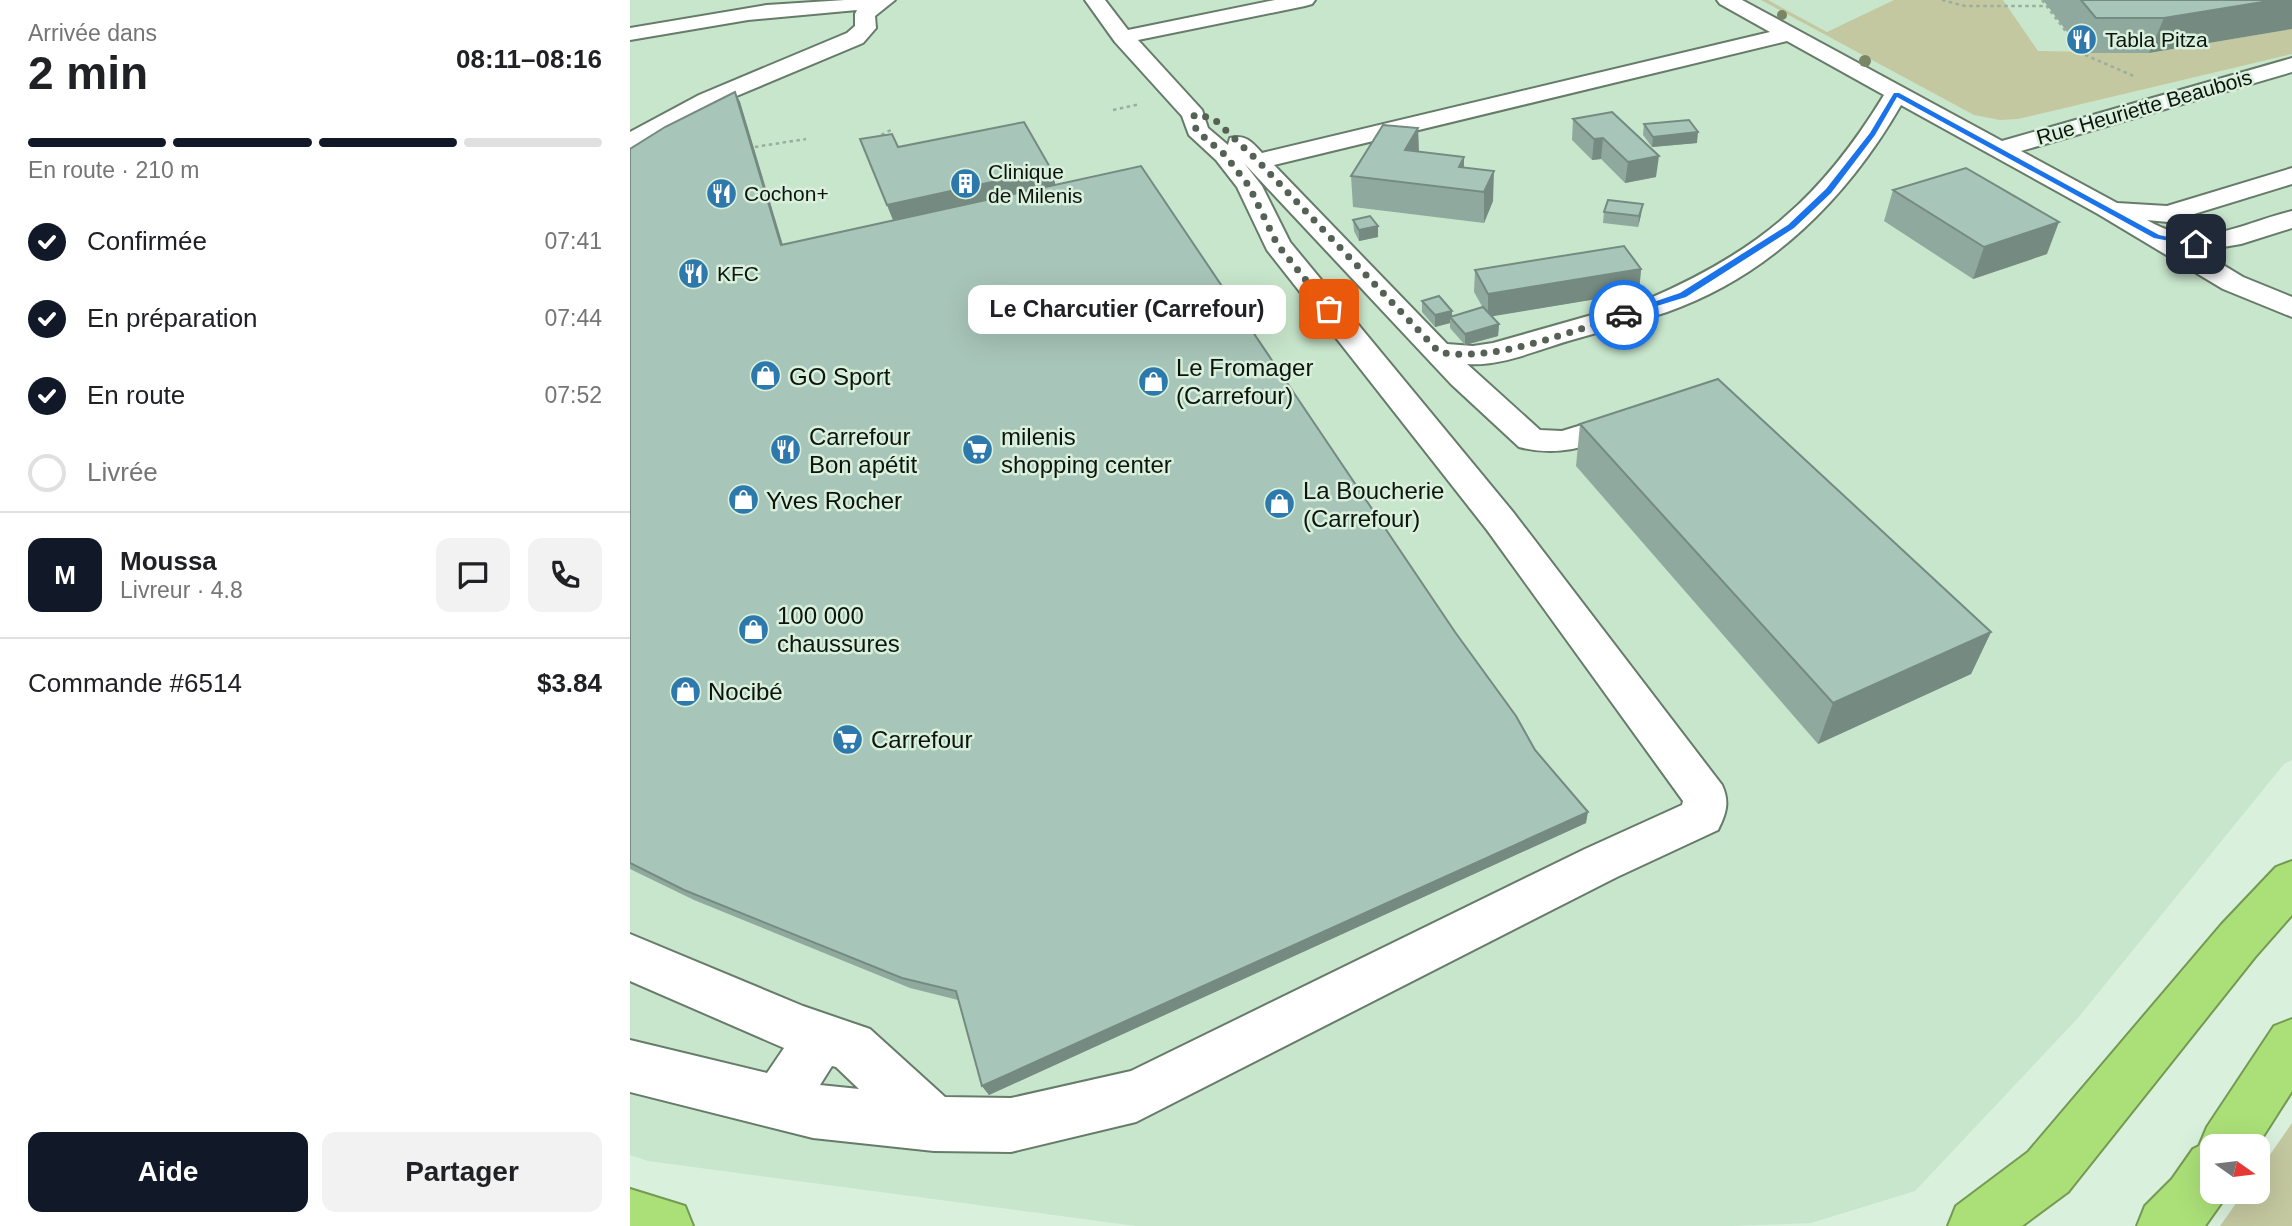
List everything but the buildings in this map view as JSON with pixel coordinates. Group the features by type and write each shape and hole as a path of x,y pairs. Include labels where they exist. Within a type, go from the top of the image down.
{"highway":[{"path":"1976,1226 2048,1172 2229,952 2292,881"},
{"path":"2234,1134 2292,1044"},
{"path":"2165,1226 2192,1199 2200,1187"},
{"path":"630,1217 665,1226"}],"street":[{"path":"787,9 812,0"},
{"path":"630,34 787,9 836,8 874,0"},
{"path":"630,142 707,100 855,38 866,28 865,14 868,10 885,0"},
{"path":"630,1066 813,1111 934,1124 1011,1125 1136,1096 1601,863 1702,817 1706,798 1500,521 1277,244 1249,186 1225,155 1196,130 1194,115 1123,37 1096,0"},
{"path":"1123,37 1305,0"},
{"path":"1727,0 2107,208 2233,283 2292,308"},
{"path":"1258,161 1790,34"},
{"name":"Rue Heuriette Beaubois","path":"1997,150 2292,65"},
{"path":"1439,352 1473,355 1496,352 1632,313 1683,295 1791,226 1829,191 1873,133 1896,94"},
{"path":"1194,115 1213,118 1258,161 1462,377 1531,440 1564,442 1654,412"},
{"path":"2107,208 2142,214 2168,214 2292,176"},
{"path":"2157,237 2196,244 2218,243 2292,219"},
{"path":"630,957 704,991 852,1047 934,1124"},
{"path":"778,1103 821,1037"}],"path":[{"path":"1942,0 1965,6 2047,6"},
{"path":"2042,0 2083,54"},
{"path":"871,140 893,129"},
{"path":"737,150 806,139"}],"shaded area":[{"path":"630,0 2292,0 2292,760 2284,764 2077,1019 1915,1191 1811,1223 1733,1226 1136,1226 648,1161 630,1155"},
{"path":"1761,0 1768,0 1827,32 1894,0 2003,0 2038,51 2149,53 2292,29 2292,54 2018,119 2000,120 1974,115"},
{"path":"2292,1123 2292,1226 2220,1226 2236,1204 2270,1204 2270,1155"}],"way so far":[{"path":"1329,309 1277,244 1249,186 1225,155 1196,130 1194,115 1213,118 1258,161 1439,352 1473,355 1496,352 1624,315"}],"place":[{"name":"Tabla Pitza","path":"2082,39"},
{"name":"Clinique de Milenis","path":"965,183"},
{"name":"Cochon+","path":"721,193"},
{"name":"KFC","path":"694,273"},
{"name":"Le Charcutier (Carrefour)","path":"1329,309"},
{"name":"GO Sport","path":"766,376"},
{"name":"Le Fromager (Carrefour)","path":"1153,381"},
{"name":"Carrefour Bon apétit","path":"786,450"},
{"name":"milenis shopping center","path":"978,450"},
{"name":"Yves Rocher","path":"743,500"},
{"name":"La Boucherie (Carrefour)","path":"1280,504"},
{"name":"100 000 chaussures","path":"754,629"},
{"name":"Nocibé","path":"685,691"},
{"name":"Carrefour","path":"848,739"}],"route":[{"path":"1624,315 1683,295 1791,226 1829,191 1873,133 1896,94 2157,237 2196,244"}]}
